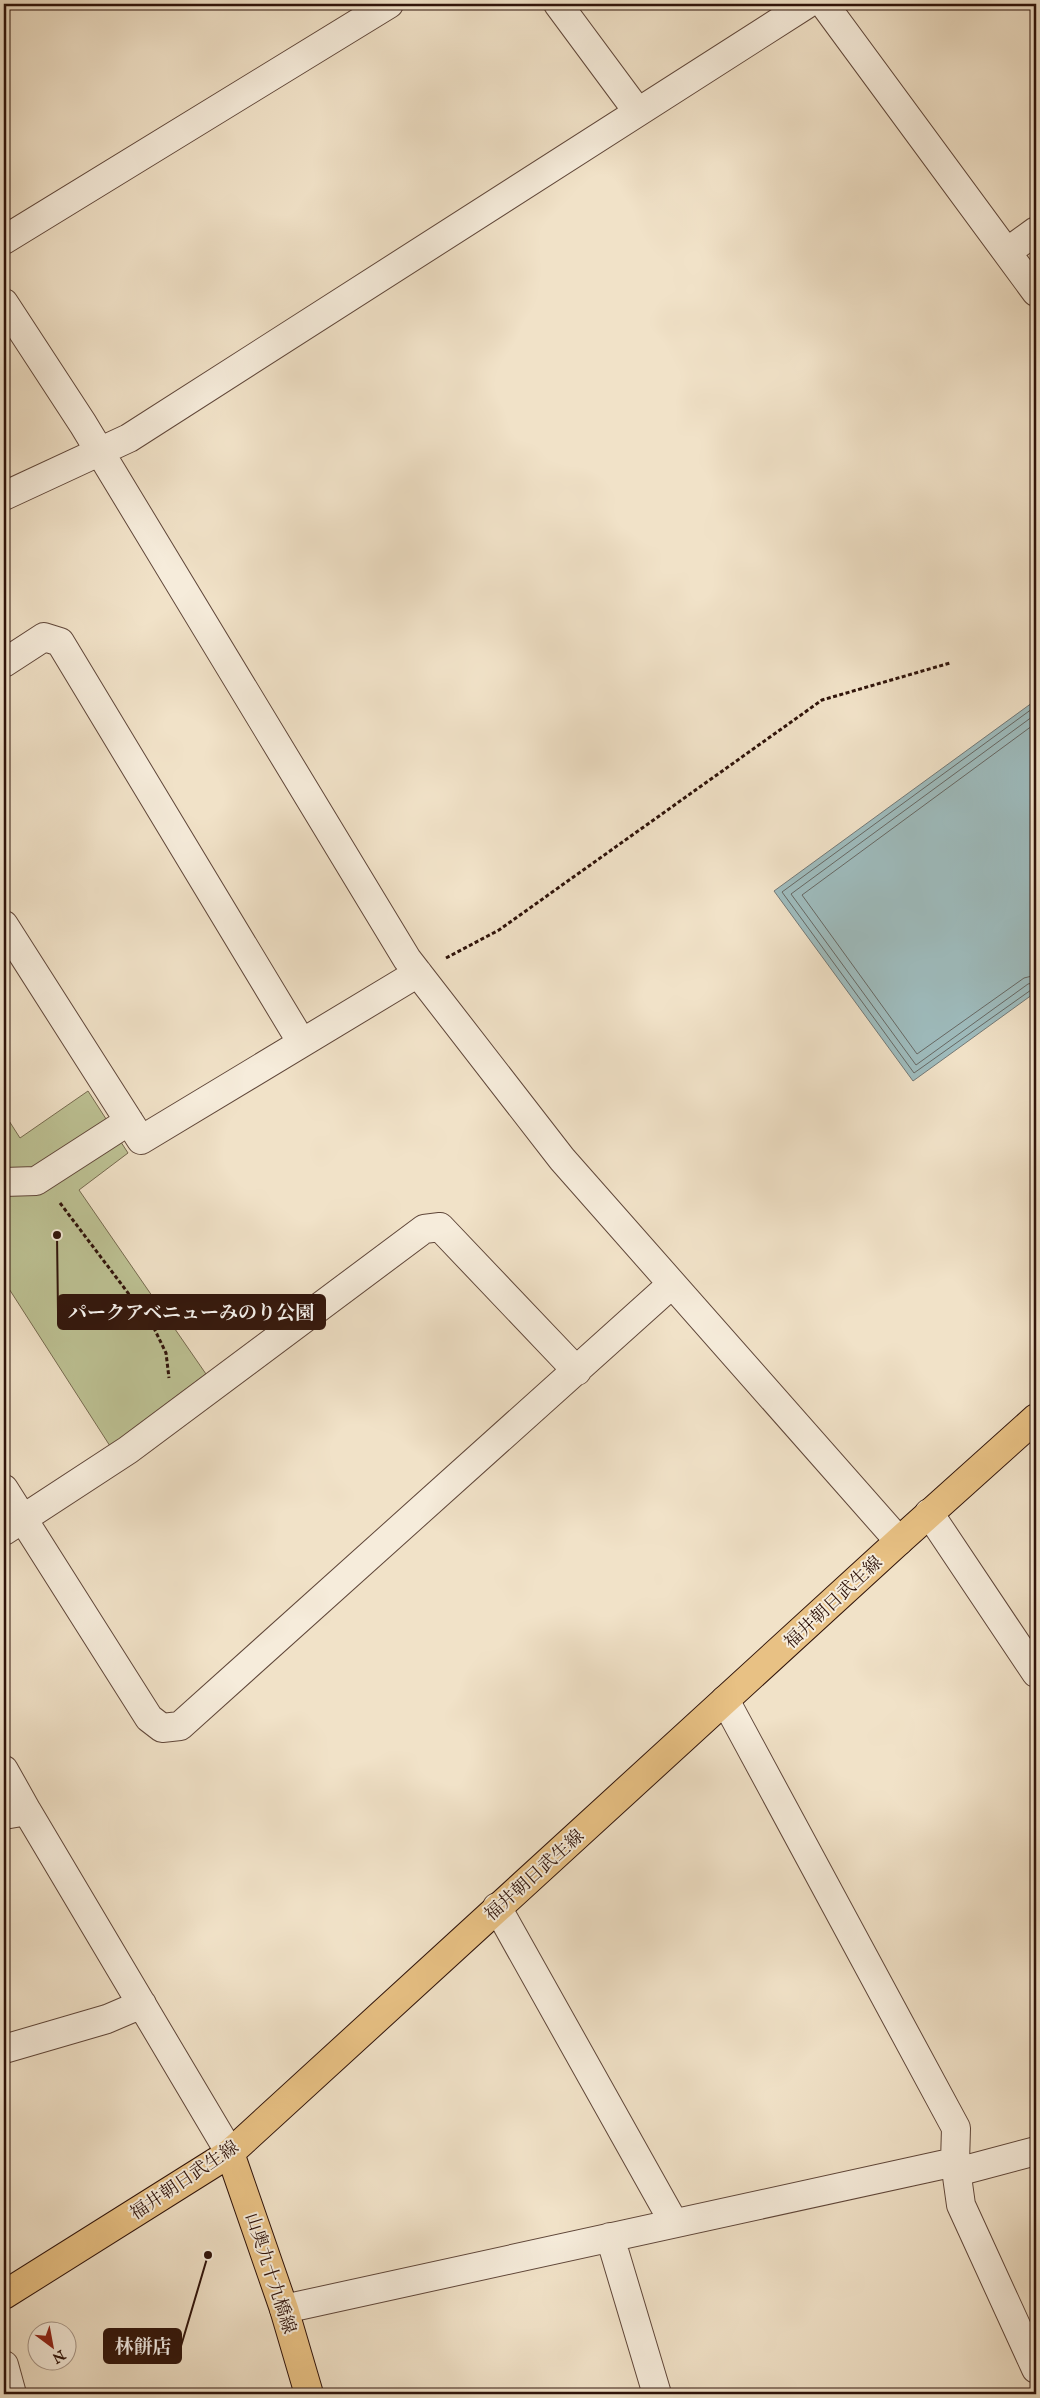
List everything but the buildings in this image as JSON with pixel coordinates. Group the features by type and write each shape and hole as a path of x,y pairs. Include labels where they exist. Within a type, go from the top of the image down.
{"main road":[{"name":"福井朝日武生線","path":"4,2295 230,2153 898,1541 1036,1418"},
{"name":"山奥九十九橋線","path":"230,2153 284,2309 309,2394"}],"street":[{"path":"4,240 388,4"},
{"path":"558,4 638,112"},
{"path":"4,496 129,438 807,4"},
{"path":"824,4 1036,292"},
{"path":"1007,252 1036,231"},
{"path":"4,303 100,452 418,972 562,1159 898,1541"},
{"path":"4,663 44,637 60,642 302,1043"},
{"path":"4,925 141,1140 418,972"},
{"path":"4,1182 36,1181 130,1121"},
{"path":"13,1525 128,1450 424,1229 440,1227 577,1371"},
{"path":"4,1489 13,1525 149,1718 162,1728 180,1726 672,1284"},
{"path":"929,1513 1036,1673"},
{"path":"725,1700 956,2128 956,2167 961,2205 1036,2369"},
{"path":"4,1770 15,1813 142,2004 230,2153"},
{"path":"497,1908 674,2223"},
{"path":"4,2049 107,2019 142,2004"},
{"path":"284,2309 674,2223 1036,2151"},
{"path":"610,2237 657,2394"},
{"path":"4,2365 12,2394"}],"path":[{"path":"418,972 499,930 822,700 950,663"},
{"path":"36,1181 61,1203 153,1326 166,1353 171,1392 184,1409"}],"green space":[{"path":"88,1091 128,1153 79,1190 206,1374 110,1446 4,1281 4,1113 20,1138"}],"water":[{"path":"1036,700 1036,992 913,1081 774,891"}],"place":[{"name":"パークアベニューみのり公園","path":"57,1235"},
{"name":"林餅店","path":"208,2255"}]}
